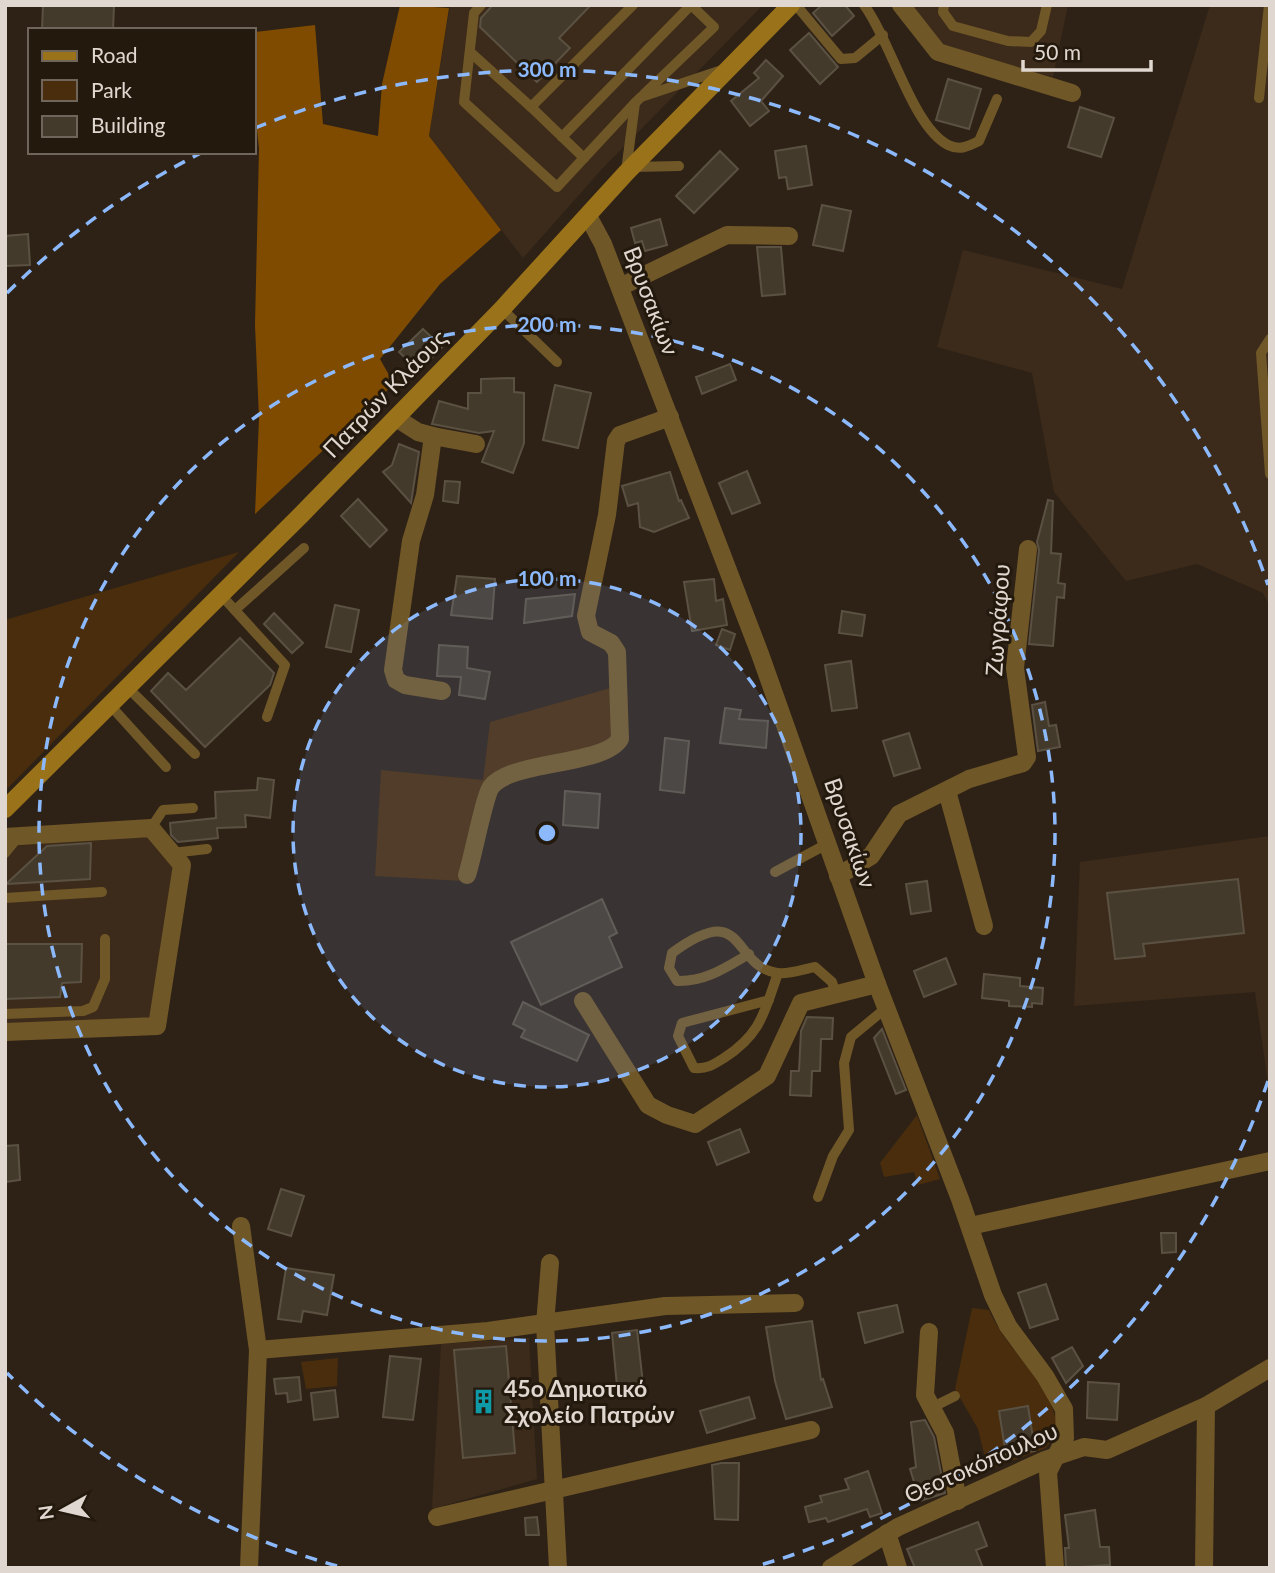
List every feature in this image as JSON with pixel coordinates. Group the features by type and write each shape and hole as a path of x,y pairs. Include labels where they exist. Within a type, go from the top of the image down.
{"main road":[{"name":"Πατρών Κλάους","path":"5,809 396,418 502,309 629,170 790,5"}],"street":[{"path":"901,5 937,51 1072,93"},
{"name":"Βρυσακίων","path":"588,216 598,233 620,287 760,654 877,984 1002,1315 1045,1376 1064,1409 1066,1434 1048,1472 1055,1568"},
{"path":"620,287 727,235 789,236"},
{"path":"467,875 487,797 494,784 523,772 608,750 620,739 617,652 611,643 590,632 586,616 607,515 616,441 620,435 670,417"},
{"path":"396,418 418,432 476,444"},
{"path":"433,436 425,495 411,541 393,670 396,680 405,685 442,691"},
{"name":"Ζωγράφου","path":"838,876 870,856 899,814 968,779 1023,763 1027,757 1015,668 1028,549"},
{"path":"947,791 984,926"},
{"path":"5,1032 157,1026 183,865 151,828 12,836"},
{"path":"583,1002 649,1105 667,1115 695,1124 767,1076 801,1003 877,984"},
{"path":"970,1226 1270,1161"},
{"path":"242,1226 258,1350 249,1568"},
{"path":"550,1263 545,1324 558,1568"},
{"path":"258,1350 545,1324 664,1306 795,1303"},
{"path":"929,1332 925,1384 931,1408 945,1433 958,1501"},
{"name":"Θεοτοκόπουλου","path":"831,1568 887,1532 1054,1456 1084,1447 1107,1450 1206,1406 1270,1368"},
{"path":"1204,1568 1206,1406"},
{"path":"437,1517 811,1430"},
{"path":"887,1532 898,1568"}],"lane":[{"path":"481,5 474,13 464,102 557,187 638,100 714,27 691,5 562,137"},
{"path":"531,107 633,5"},
{"path":"796,5 841,59 855,58 883,35"},
{"path":"864,5 883,35 918,114 948,145 964,148 979,141 997,99"},
{"path":"944,5 943,12 953,26 1008,41 1031,42 1041,31 1047,5"},
{"path":"1259,98 1269,5"},
{"path":"470,52 584,158"},
{"path":"638,100 726,69"},
{"path":"638,100 629,170 680,166"},
{"path":"502,309 557,362"},
{"path":"1270,339 1261,354 1270,474"},
{"path":"235,610 304,548"},
{"path":"220,594 285,664 267,718"},
{"path":"127,687 195,754"},
{"path":"109,704 166,767"},
{"path":"151,828 163,810 193,808"},
{"path":"5,853 12,836"},
{"path":"775,872 827,844"},
{"path":"172,853 207,849"},
{"path":"5,898 103,892"},
{"path":"749,954 713,975 692,981 677,981 670,968 672,953 695,936 721,932 733,936 759,965 778,973 815,967 832,982 836,994"},
{"path":"5,1014 83,1011 93,1007 105,979 105,939"},
{"path":"769,1000 682,1023 678,1036 694,1068 706,1069 746,1044 769,1000 778,973"},
{"path":"818,1197 833,1156 849,1130 844,1063 851,1037 886,1008"},
{"path":"931,1408 955,1396"}],"shaded area":[{"path":"400,5 449,8 429,136 501,230 440,284 380,359 394,384 255,514 259,418 255,325 259,149 256,120 256,32 315,25 323,124 378,136 382,84"},
{"path":"450,5 763,5 602,169 523,258 429,136"},
{"path":"909,5 1068,5 1053,77 943,47"},
{"path":"1210,5 1270,5 1270,606 1263,593 1197,564 1126,581 1054,492 1032,373 937,347 963,250 1122,289"},
{"path":"148,835 174,865 149,1019 5,1025 5,847"},
{"path":"1270,836 1270,1098 1255,992 1074,1006 1080,862"},
{"path":"529,1338 537,1479 432,1509 441,1344"}],"green space":[{"path":"239,552 5,791 5,620"},
{"path":"614,687 617,740 488,783 462,881 375,876 381,770 483,780 490,722"},
{"path":"917,1115 940,1179 918,1185 914,1172 884,1177 880,1163"},
{"path":"972,1308 989,1310 1008,1342 1039,1382 1048,1396 1058,1432 1046,1448 988,1470 978,1429 955,1389"},
{"path":"338,1358 337,1386 306,1389 301,1362"}],"building":[{"path":"43,5 114,5 113,28 42,28"},
{"path":"493,5 591,5 559,38 570,48 537,82 480,27 481,18"},
{"path":"822,5 845,5 854,16 832,36 813,13"},
{"path":"809,33 838,67 820,84 790,50"},
{"path":"766,60 783,76 761,101 769,111 750,126 731,101 759,78 754,73"},
{"path":"948,79 981,89 969,129 936,120"},
{"path":"1080,107 1114,118 1101,157 1068,147"},
{"path":"806,146 812,185 788,189 786,177 779,178 775,151"},
{"path":"720,151 738,169 694,213 676,196"},
{"path":"822,205 851,211 843,251 813,245"},
{"path":"660,219 667,245 645,251 642,241 635,243 631,228"},
{"path":"28,234 30,265 5,266 5,236"},
{"path":"757,247 781,247 785,294 762,296"},
{"path":"423,329 442,347 419,371 399,352"},
{"path":"730,364 736,380 702,394 696,377"},
{"path":"514,378 514,392 524,393 524,443 513,473 482,462 494,431 479,433 432,424 439,401 468,409 468,393 481,393 481,379"},
{"path":"555,385 591,393 578,448 543,440"},
{"path":"399,444 419,452 411,503 383,472 392,465"},
{"path":"747,471 760,503 732,514 719,483"},
{"path":"670,472 679,501 681,500 689,518 654,532 640,527 638,503 628,506 622,486"},
{"path":"445,481 460,482 458,503 443,501"},
{"path":"358,499 387,530 370,547 341,516"},
{"path":"1048,500 1053,501 1051,553 1061,554 1058,583 1065,584 1064,598 1057,597 1053,646 1029,644 1039,550 1037,542"},
{"path":"457,576 495,579 492,619 451,615"},
{"path":"714,579 716,601 723,599 727,625 692,631 684,582"},
{"path":"575,594 572,616 524,623 526,599"},
{"path":"335,605 359,610 351,652 326,647"},
{"path":"842,611 865,615 862,636 839,633"},
{"path":"274,613 303,643 292,653 264,624"},
{"path":"722,629 735,634 730,650 716,645"},
{"path":"240,638 274,673 270,685 205,747 151,691 168,673 186,690"},
{"path":"439,645 468,647 467,668 490,672 485,699 459,695 461,677 437,676"},
{"path":"851,661 857,708 832,711 825,665"},
{"path":"1045,702 1049,726 1056,725 1060,747 1038,751 1032,705"},
{"path":"725,708 741,710 739,719 768,721 766,748 720,743"},
{"path":"909,733 920,768 894,776 883,741"},
{"path":"665,738 689,741 684,793 660,790"},
{"path":"258,778 274,780 270,818 245,815 246,827 217,828 218,838 178,842 171,835 170,823 216,818 215,792 257,790"},
{"path":"565,791 600,794 598,828 563,825"},
{"path":"91,843 90,879 6,884 47,846"},
{"path":"1238,879 1244,933 1143,944 1145,956 1115,959 1107,893"},
{"path":"927,881 931,911 911,914 906,884"},
{"path":"602,899 617,933 609,937 622,967 541,1005 511,942"},
{"path":"5,944 82,944 81,982 62,983 60,997 5,999"},
{"path":"946,958 956,984 924,997 914,971"},
{"path":"984,974 1020,978 1020,986 1043,988 1042,1004 1032,1003 1032,1007 1009,1006 1009,1001 982,998"},
{"path":"523,1002 589,1035 577,1061 521,1037 525,1030 513,1024"},
{"path":"807,1017 833,1018 832,1039 821,1039 820,1071 812,1071 811,1096 790,1095 791,1071 799,1071 801,1031"},
{"path":"882,1029 906,1090 896,1094 874,1038"},
{"path":"740,1129 749,1152 717,1165 708,1142"},
{"path":"18,1145 20,1180 5,1182 5,1146"},
{"path":"281,1189 304,1196 291,1236 268,1229"},
{"path":"1161,1233 1176,1233 1176,1252 1162,1253"},
{"path":"286,1268 334,1275 327,1315 303,1311 301,1322 278,1319"},
{"path":"1046,1284 1058,1319 1030,1328 1018,1293"},
{"path":"897,1305 903,1332 865,1343 858,1313"},
{"path":"812,1321 821,1380 823,1379 832,1407 786,1419 775,1381 766,1327"},
{"path":"637,1330 643,1384 617,1386 612,1333"},
{"name":"45ο Δημοτικό Σχολείο Πατρών","path":"506,1346 515,1453 463,1458 454,1350"},
{"path":"1072,1347 1083,1366 1066,1383 1052,1358"},
{"path":"390,1356 421,1359 413,1420 383,1417"},
{"path":"299,1377 301,1400 288,1402 287,1393 276,1394 274,1379"},
{"path":"1088,1382 1119,1384 1117,1420 1087,1418"},
{"path":"335,1390 338,1417 314,1420 311,1393"},
{"path":"749,1397 755,1418 707,1433 700,1411"},
{"path":"1028,1406 1035,1451 1006,1455 999,1411"},
{"path":"925,1420 934,1437 945,1493 920,1501 910,1469 916,1467 911,1422"},
{"path":"739,1463 738,1520 715,1519 712,1465"},
{"path":"868,1471 882,1513 870,1517 867,1509 828,1522 826,1518 809,1522 805,1507 822,1502 820,1496 849,1489 845,1479"},
{"path":"1095,1510 1100,1547 1109,1547 1110,1565 1066,1568 1065,1548 1069,1548 1065,1515"},
{"path":"537,1517 539,1535 526,1535 525,1518"},
{"path":"978,1522 987,1546 976,1550 983,1568 915,1568 907,1549"}],"place":[{"name":"45ο Δημοτικό Σχολείο Πατρών","path":"484,1402"}]}
